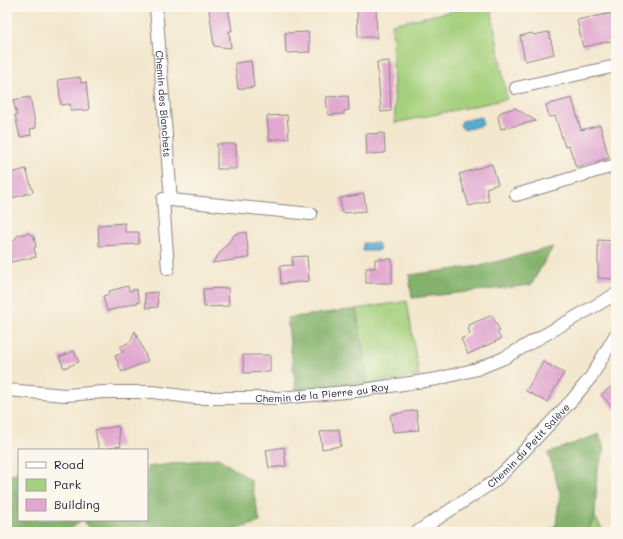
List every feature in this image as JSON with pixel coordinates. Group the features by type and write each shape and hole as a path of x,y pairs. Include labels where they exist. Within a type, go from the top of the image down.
{"street":[{"name":"Chemin des Blanchets","path":"156,7 171,200"},
{"path":"516,88 569,78 616,66"},
{"path":"516,195 616,165"},
{"path":"168,269 163,199 311,214"},
{"name":"Chemin de la Pierre au Roy","path":"7,390 65,395 104,392 154,392 196,398 280,398 356,391 437,379 477,369 504,358 616,294"},
{"name":"Chemin du Petit Salève","path":"417,532 493,482 507,470 572,400 591,377 616,334"}],"green space":[{"path":"472,7 491,7 507,99 395,123 392,24"},
{"path":"553,247 531,285 412,298 409,275 480,266"},
{"path":"407,301 419,376 368,384 356,309"},
{"path":"356,309 368,384 296,390 287,318"},
{"path":"599,434 605,449 597,471 595,517 586,532 572,532 556,526 556,532 547,532 556,525 560,493 548,453"},
{"path":"218,458 251,480 260,522 228,532 94,532 82,521 148,521 148,467"},
{"path":"18,472 18,521 80,521 69,532 7,532 7,477"},
{"path":"595,517 604,532 587,532"}],"water":[{"path":"481,117 483,125 464,130 460,126 462,121"},
{"path":"363,243 378,243 380,248 378,251 363,251"}],"building":[{"path":"228,7 232,31 229,31 231,48 214,46 209,9"},
{"path":"357,7 376,7 377,37 358,37"},
{"path":"612,13 616,40 583,47 577,20"},
{"path":"308,32 310,52 286,53 285,33"},
{"path":"549,32 554,54 525,61 520,36 532,33 533,35"},
{"path":"251,61 254,87 238,89 235,63"},
{"path":"389,61 391,111 381,112 377,62"},
{"path":"80,77 81,83 86,82 89,110 71,111 70,104 61,105 58,80"},
{"path":"348,96 349,110 344,111 344,114 328,115 326,97"},
{"path":"30,97 36,128 30,129 31,135 20,137 13,100"},
{"path":"572,98 581,130 600,125 609,158 576,167 569,146 565,147 555,116 549,117 546,105"},
{"path":"515,108 536,121 501,129 498,117 501,112"},
{"path":"287,115 289,138 269,140 267,116"},
{"path":"384,133 385,153 367,154 366,134"},
{"path":"217,144 236,144 236,169 217,169"},
{"path":"492,164 498,184 486,188 489,201 469,206 459,174"},
{"path":"26,169 33,192 13,198 7,174"},
{"path":"364,194 366,211 342,213 340,198"},
{"path":"125,223 125,232 139,232 139,244 99,246 98,225"},
{"path":"246,232 249,258 212,263 235,234"},
{"path":"28,233 34,237 36,257 11,262 7,243 14,241 18,235"},
{"path":"598,240 615,241 615,279 598,278"},
{"path":"307,256 309,281 281,284 280,266 293,265 292,257"},
{"path":"375,259 392,259 392,283 366,283 366,268 375,268"},
{"path":"128,286 129,291 136,289 140,302 107,311 103,296 110,294 109,291"},
{"path":"228,288 229,306 204,307 203,289"},
{"path":"157,292 158,307 146,308 145,293"},
{"path":"492,315 500,331 497,332 501,339 468,354 461,339 470,334 468,328 470,327 469,325"},
{"path":"135,331 148,361 122,372 115,356 123,353 120,347 130,342"},
{"path":"74,351 79,362 64,368 59,357"},
{"path":"243,355 270,355 270,372 244,373"},
{"path":"543,362 564,373 547,402 526,391"},
{"path":"616,382 616,411 601,395"},
{"path":"416,410 419,430 393,432 390,415"},
{"path":"118,426 121,446 99,449 95,430"},
{"path":"339,429 341,446 322,449 320,432"},
{"path":"284,447 286,466 269,468 266,450"}]}
